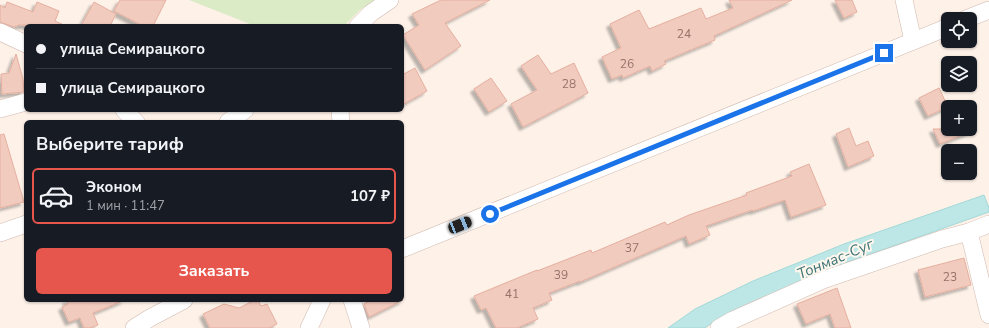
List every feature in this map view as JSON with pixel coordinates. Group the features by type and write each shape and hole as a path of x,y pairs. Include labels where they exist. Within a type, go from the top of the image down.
{"street":[{"path":"360,24 371,13 390,0"},
{"path":"904,0 913,41"},
{"path":"977,15 989,10"},
{"path":"404,248 941,29"},
{"path":"0,32 24,43"},
{"path":"0,109 24,103"},
{"path":"126,112 134,120"},
{"path":"231,120 242,112"},
{"path":"729,325 823,280 942,238 969,232 989,224"},
{"path":"0,233 24,225"},
{"path":"969,232 989,315"},
{"path":"134,328 180,302"},
{"path":"309,328 321,302"},
{"path":"353,302 361,328"}],"green space":[{"path":"189,0 376,0 360,10 346,24 250,24"}],"water":[{"name":"Тонмас-Суг","path":"984,195 989,212 848,262 761,299 716,320 705,328 668,328 695,309 753,281 844,244"}],"building":[{"path":"120,0 166,0 154,24 139,24 114,11"},
{"path":"441,0 490,0 445,23 461,46 425,70 404,37 404,34 419,25 412,14"},
{"path":"729,0 792,0 714,36 715,40 664,61 666,64 652,71 650,66 623,78 622,75 612,79 602,57 621,48 610,24 639,10 649,29 701,8 706,19 733,8"},
{"path":"835,0 852,0 857,12 844,18"},
{"path":"7,2 33,12 37,2 59,11 55,21 62,24 24,24 14,27 0,22 0,5 5,8"},
{"path":"94,2 116,14 111,24 82,24"},
{"path":"16,54 23,79 24,92 2,94 1,74 9,73"},
{"path":"538,55 551,74 574,63 588,93 523,127 511,104 537,90 521,66"},
{"path":"415,68 427,91 404,104 404,74"},
{"path":"491,78 507,101 489,112 474,89"},
{"path":"939,88 945,100 941,100 941,110 928,116 919,98"},
{"path":"849,128 856,146 868,141 874,156 848,167 836,134"},
{"path":"933,129 941,129 941,136 960,136 940,144"},
{"path":"4,134 24,202 0,208 0,135"},
{"path":"809,164 826,205 791,217 785,200 706,226 710,235 689,244 686,236 580,282 549,293 552,300 533,308 538,319 517,328 496,328 486,308 481,310 474,296 591,250 592,253 665,222 667,225 689,215 747,195 746,193 792,176 790,172"},
{"path":"964,258 971,285 925,297 918,270"},
{"path":"837,288 851,328 835,328 830,314 806,324 797,304"},
{"path":"67,302 120,302 93,313 98,325 90,328 84,328 80,318 69,322 62,307 68,304"},
{"path":"251,302 259,302 261,306 267,304 277,324 269,328 210,328 203,314 224,304 239,308"},
{"path":"368,302 399,302 369,317 364,304"}],"route":[{"path":"490,214 884,53"}]}
